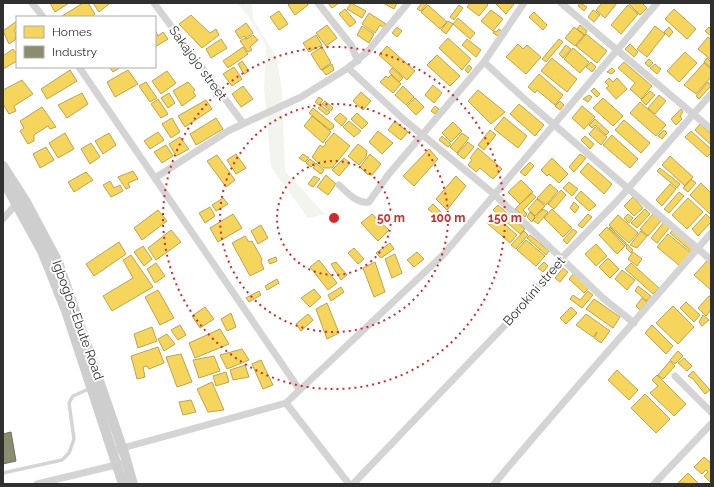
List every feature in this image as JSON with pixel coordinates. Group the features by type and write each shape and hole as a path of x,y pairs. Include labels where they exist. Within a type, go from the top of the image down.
{"main road":[{"name":"Igbogbo-Ebute Road","path":"3,166 26,202 58,262 117,450"},
{"name":"Igbogbo-Ebute Road","path":"3,180 17,203 45,257 66,311 92,388 122,463 133,484"},
{"name":"Igbogbo-Ebute Road","path":"122,463 123,484"}],"street":[{"path":"32,3 42,16"},
{"name":"Sakajojo street","path":"154,3 243,123"},
{"path":"318,3 351,45 358,61"},
{"path":"155,178 243,123 302,98 348,68 358,61 387,30 408,3"},
{"path":"339,185 358,200 369,202 388,175 484,62 524,3"},
{"path":"561,3 711,129"},
{"path":"117,450 286,403 299,389 388,309 444,254 657,3"},
{"path":"484,62 711,260"},
{"path":"80,68 299,389"},
{"path":"348,68 402,118 424,134 495,195 603,298 634,323"},
{"name":"Borokini street","path":"353,484 488,344 562,258 628,188 695,114 711,94"},
{"path":"3,219 17,203"},
{"path":"494,484 588,372 634,323 711,233"},
{"path":"675,376 711,412"},
{"path":"286,403 350,484"},
{"path":"654,484 711,424"},
{"path":"36,484 122,463"}],"lane":[{"path":"3,473 62,460 69,453 74,438 69,403 73,396 92,388"}],"shaded area":[{"path":"237,3 252,3 253,19 277,58 282,92 285,171 325,214 308,218 271,167 264,88 266,46 248,16"}],"building: Homes":[{"path":"50,3 69,3 55,12"},
{"path":"83,3 88,3 95,14 92,16 62,16"},
{"path":"93,3 108,3 109,4 99,12"},
{"path":"291,3 307,3 308,5 295,15 288,5"},
{"path":"328,3 339,3 332,8"},
{"path":"351,3 366,11 362,18 347,9"},
{"path":"383,3 397,3 394,9"},
{"path":"422,3 427,4 421,11 417,9"},
{"path":"470,3 486,3 488,5 479,16 467,7"},
{"path":"495,3 512,3 514,4 506,14"},
{"path":"580,3 587,7 584,11 578,6"},
{"path":"602,3 617,3 605,18 596,10"},
{"path":"642,3 647,8 640,15 629,4"},
{"path":"428,5 447,22 440,29 421,12"},
{"path":"459,5 463,8 454,20 450,17"},
{"path":"628,5 638,14 621,34 611,25"},
{"path":"345,9 356,22 350,27 339,14"},
{"path":"674,9 696,29 687,39 665,19"},
{"path":"491,10 503,19 493,31 481,21"},
{"path":"593,10 600,15 594,22 588,17"},
{"path":"279,11 288,24 279,30 270,17"},
{"path":"534,12 547,25 543,30 529,17"},
{"path":"369,13 386,24 384,28 380,25 375,33 362,24"},
{"path":"191,15 210,33 216,29 219,35 202,48 179,24"},
{"path":"458,18 475,33 470,39 453,24"},
{"path":"448,21 453,24 446,34 441,30"},
{"path":"16,22 16,29 14,30 16,34 15,40 9,44 3,31"},
{"path":"246,23 253,33 246,38 244,36 240,39 235,31"},
{"path":"327,25 337,38 326,46 316,33"},
{"path":"580,25 587,31 585,35 577,29"},
{"path":"362,26 374,34 369,43 357,35"},
{"path":"655,26 665,34 647,57 637,49"},
{"path":"397,27 402,31 397,37 392,33"},
{"path":"574,27 584,35 575,46 565,38"},
{"path":"669,27 673,32 669,37 664,32"},
{"path":"709,27 711,29 711,36 705,31"},
{"path":"499,29 502,31 498,36 493,33 494,31 496,32"},
{"path":"156,32 158,36 163,32 168,39 156,46"},
{"path":"586,34 607,51 597,63 576,46"},
{"path":"253,35 258,40 250,47 252,50 248,52 240,41"},
{"path":"316,35 322,45 309,52 303,43"},
{"path":"708,37 711,39 711,60 698,49"},
{"path":"448,38 471,59 462,70 439,48"},
{"path":"221,39 227,48 211,58 206,49"},
{"path":"467,39 481,50 476,57 462,45"},
{"path":"559,39 563,42 546,62 542,59"},
{"path":"518,44 523,49 527,45 541,57 526,74 506,57"},
{"path":"630,44 638,52 634,57 625,49"},
{"path":"566,45 571,49 563,58 559,54"},
{"path":"387,46 415,71 407,80 379,55"},
{"path":"243,47 248,54 228,68 223,61"},
{"path":"322,47 331,63 321,70 311,54"},
{"path":"573,48 589,62 580,73 564,59"},
{"path":"13,49 16,53 16,62 3,69 3,56"},
{"path":"685,52 697,63 679,82 667,71"},
{"path":"437,55 460,76 450,86 427,65"},
{"path":"552,58 577,79 567,92 541,71"},
{"path":"707,58 711,62 711,68 704,62"},
{"path":"649,59 653,63 649,67 645,63"},
{"path":"242,61 249,71 244,74 238,64"},
{"path":"591,62 596,67 592,72 586,67"},
{"path":"624,62 652,86 641,99 630,89 635,83 618,68"},
{"path":"704,63 711,69 711,77 696,94 684,85"},
{"path":"332,64 334,70 326,75 322,70"},
{"path":"655,64 661,69 657,74 650,68"},
{"path":"469,65 472,68 468,73 465,70"},
{"path":"234,67 242,79 232,86 223,74"},
{"path":"110,68 119,68 113,72"},
{"path":"392,68 403,78 399,82 389,72"},
{"path":"612,68 615,71 611,74 607,72"},
{"path":"70,70 77,81 47,99 41,89"},
{"path":"128,70 138,84 115,97 107,82"},
{"path":"167,71 176,83 161,94 152,81"},
{"path":"539,74 563,95 555,105 537,90 535,93 528,87"},
{"path":"391,75 401,84 393,93 380,82 386,76 388,78"},
{"path":"609,78 613,82 617,78 627,89 616,99 606,88 609,86 605,82"},
{"path":"22,80 33,94 14,106 16,111 9,114 3,104 3,90"},
{"path":"146,82 157,98 150,102 139,86"},
{"path":"188,82 195,90 193,92 196,96 182,106 173,91"},
{"path":"708,82 711,86 699,99 696,96"},
{"path":"433,85 442,93 434,103 425,95"},
{"path":"243,86 253,99 241,107 232,94"},
{"path":"403,86 414,97 406,105 395,95"},
{"path":"594,88 600,94 597,97 591,91"},
{"path":"478,90 505,112 491,124 468,101"},
{"path":"650,91 655,95 646,105 641,100"},
{"path":"361,92 371,101 363,110 353,101"},
{"path":"82,93 88,104 67,118 58,105"},
{"path":"169,93 175,103 168,108 161,98"},
{"path":"589,95 592,97 588,102 583,99"},
{"path":"659,95 666,101 655,114 648,108"},
{"path":"319,97 323,100 319,105 315,102"},
{"path":"415,98 424,107 416,115 407,106"},
{"path":"603,98 623,116 613,126 593,108"},
{"path":"158,99 168,114 161,118 151,104"},
{"path":"206,100 212,109 185,127 178,116"},
{"path":"325,101 333,108 331,111 322,104"},
{"path":"560,101 564,105 560,110 555,106"},
{"path":"640,102 666,125 656,136 630,113"},
{"path":"519,104 544,125 535,136 510,114"},
{"path":"321,106 330,112 327,115 318,108"},
{"path":"435,106 439,109 435,114 431,111"},
{"path":"582,106 595,117 584,129 572,118"},
{"path":"42,107 56,127 50,129 48,126 34,135 34,141 28,144 20,131 24,128 20,121"},
{"path":"313,108 334,125 333,128 330,130 309,113"},
{"path":"681,109 683,112 680,116 682,119 676,125 671,119"},
{"path":"340,113 347,119 342,126 334,119"},
{"path":"357,113 368,123 362,129 351,119"},
{"path":"312,116 331,132 323,143 304,126"},
{"path":"504,117 527,136 518,148 494,129"},
{"path":"172,118 180,132 171,138 162,124"},
{"path":"216,118 223,129 196,145 190,134"},
{"path":"595,119 609,132 606,135 595,125 592,128 589,125"},
{"path":"624,120 650,143 641,153 615,130"},
{"path":"349,121 361,131 354,137 343,127"},
{"path":"395,121 408,132 401,140 388,130"},
{"path":"453,122 462,131 451,142 442,133"},
{"path":"700,124 711,134 711,145 695,130"},
{"path":"595,127 607,137 601,145 589,134"},
{"path":"490,130 496,135 484,150 478,145"},
{"path":"664,130 667,133 662,139 658,136"},
{"path":"378,131 393,143 382,154 369,142"},
{"path":"691,131 711,149 711,153 707,157 685,137"},
{"path":"158,132 164,140 150,149 144,141"},
{"path":"65,133 74,149 58,158 49,143"},
{"path":"109,133 116,145 103,154 95,141"},
{"path":"334,133 350,146 332,168 324,168 312,157 320,145 323,147"},
{"path":"462,133 469,138 457,153 450,147"},
{"path":"612,135 638,159 630,168 603,145"},
{"path":"442,136 451,144 448,147 439,140"},
{"path":"585,136 594,144 590,149 581,140"},
{"path":"180,137 189,149 176,156 169,144"},
{"path":"468,142 474,147 464,159 457,154"},
{"path":"91,143 100,157 90,164 81,149"},
{"path":"358,144 367,151 366,157 359,165 348,156"},
{"path":"166,145 173,156 162,163 154,152"},
{"path":"46,147 54,160 40,168 33,154"},
{"path":"478,148 502,169 493,179 480,168 476,172 468,165 472,160 470,158"},
{"path":"429,149 438,159 414,186 403,176"},
{"path":"236,154 246,168 236,174 227,160"},
{"path":"303,154 309,158 305,162 299,158"},
{"path":"370,154 381,164 372,175 367,174 360,167"},
{"path":"580,154 586,158 574,172 569,167"},
{"path":"217,155 235,180 226,187 207,161"},
{"path":"670,156 693,177 685,186 662,165"},
{"path":"344,158 350,163 339,176 332,170"},
{"path":"552,158 568,174 559,183 549,174 547,176 541,170"},
{"path":"310,159 315,163 311,167 306,163"},
{"path":"530,162 534,166 525,176 520,172"},
{"path":"316,163 324,170 321,174 313,168"},
{"path":"588,163 612,184 604,194 580,172"},
{"path":"660,168 680,184 677,188 657,171"},
{"path":"133,171 138,179 128,183 130,187 126,189 118,177"},
{"path":"86,172 93,180 74,192 68,182"},
{"path":"326,175 336,184 328,195 317,187"},
{"path":"314,176 320,179 313,187 308,184"},
{"path":"456,176 466,186 447,210 436,199"},
{"path":"691,179 696,183 688,192 683,188"},
{"path":"521,180 533,192 520,204 508,192"},
{"path":"110,181 114,188 120,185 123,191 111,197 103,185"},
{"path":"569,182 578,189 572,196 563,188"},
{"path":"701,183 711,193 711,215 690,195"},
{"path":"550,184 558,191 546,205 537,198"},
{"path":"670,184 676,189 662,206 656,200"},
{"path":"561,190 566,195 554,209 548,204"},
{"path":"581,191 596,205 589,211 575,198"},
{"path":"679,192 684,196 669,213 664,209"},
{"path":"531,193 536,197 523,210 527,214 525,217 515,209"},
{"path":"633,197 643,208 634,216 624,206"},
{"path":"223,198 228,204 216,211 212,205"},
{"path":"688,198 703,212 687,229 672,215"},
{"path":"537,199 545,206 535,216 528,209"},
{"path":"574,202 579,207 575,213 570,208"},
{"path":"433,204 443,214 439,218 428,209"},
{"path":"498,205 525,229 520,234 493,210"},
{"path":"210,207 215,216 205,223 199,213"},
{"path":"543,209 548,212 538,224 533,220"},
{"path":"552,209 572,228 563,237 544,218"},
{"path":"645,209 650,214 637,228 631,223"},
{"path":"158,210 167,221 142,240 134,228"},
{"path":"530,212 535,217 532,222 527,217"},
{"path":"233,214 242,228 218,242 210,228"},
{"path":"372,214 389,230 378,241 361,223"},
{"path":"588,214 592,217 582,228 578,225"},
{"path":"628,214 633,218 629,223 624,218"},
{"path":"653,214 661,221 648,236 640,229"},
{"path":"706,214 711,219 711,222 698,236 692,229"},
{"path":"494,215 517,235 510,243 487,223"},
{"path":"618,215 638,233 629,243 609,225"},
{"path":"664,222 670,227 657,243 651,238"},
{"path":"261,225 268,238 258,244 251,231"},
{"path":"607,227 625,246 617,254 599,235"},
{"path":"610,227 633,250 631,253 626,248 627,246 609,228"},
{"path":"573,229 577,232 567,244 563,240"},
{"path":"171,230 181,242 156,260 148,248"},
{"path":"673,230 695,248 692,252 670,233"},
{"path":"524,231 528,235 516,249 511,245"},
{"path":"641,231 647,236 637,248 630,245"},
{"path":"668,234 691,253 680,266 657,247"},
{"path":"530,235 549,251 546,255 527,238"},
{"path":"245,236 249,242 252,241 262,259 261,262 264,269 250,276 232,243"},
{"path":"526,240 545,256 536,266 517,250"},
{"path":"119,242 126,254 94,276 86,264"},
{"path":"390,243 394,249 381,258 376,253"},
{"path":"596,244 607,256 596,266 585,254"},
{"path":"143,246 152,259 144,266 134,252"},
{"path":"354,248 364,259 358,264 348,253"},
{"path":"417,252 424,259 414,267 407,260"},
{"path":"633,252 642,259 637,266 628,259"},
{"path":"395,254 402,273 392,278 385,259"},
{"path":"131,255 153,287 112,311 103,296 133,278 123,260"},
{"path":"276,257 277,261 270,264 268,260"},
{"path":"608,258 619,269 610,278 599,267"},
{"path":"319,260 337,283 328,290 310,267"},
{"path":"707,261 711,264 711,290 694,275"},
{"path":"336,262 347,275 341,280 331,264"},
{"path":"375,262 385,292 374,297 363,268"},
{"path":"544,262 548,266 543,272 538,268"},
{"path":"156,263 165,276 155,283 147,269"},
{"path":"631,263 659,288 653,294 625,269"},
{"path":"563,268 568,272 560,282 555,278"},
{"path":"622,270 635,280 627,290 615,279"},
{"path":"574,273 590,287 584,293 569,279"},
{"path":"277,279 279,283 267,290 265,286"},
{"path":"638,286 651,296 647,301 635,291"},
{"path":"341,287 344,292 331,301 328,295"},
{"path":"314,289 321,297 310,307 301,298"},
{"path":"158,290 174,318 160,325 145,297"},
{"path":"259,291 261,295 249,302 246,298"},
{"path":"588,291 593,295 582,308 570,299 573,295 580,300"},
{"path":"709,296 711,297 711,310 706,316 698,308"},
{"path":"642,298 647,302 640,310 636,306"},
{"path":"594,299 620,317 613,328 586,309"},
{"path":"686,302 700,315 694,322 680,308"},
{"path":"327,303 339,333 327,339 316,309"},
{"path":"673,306 694,327 678,344 656,323"},
{"path":"205,307 214,319 200,328 192,316"},
{"path":"571,307 577,313 566,324 560,318"},
{"path":"231,313 236,327 227,331 221,319"},
{"path":"308,314 313,320 301,331 296,324"},
{"path":"586,314 610,331 601,343 594,338 597,332 593,337 576,325"},
{"path":"703,315 709,320 702,326 699,322"},
{"path":"180,325 186,335 178,340 171,330"},
{"path":"652,325 673,346 666,354 645,333"},
{"path":"152,327 157,341 138,348 134,334"},
{"path":"220,329 229,344 195,358 189,343"},
{"path":"167,334 175,344 164,351 158,339"},
{"path":"158,347 164,363 149,369 147,366 143,367 145,377 137,379 131,356"},
{"path":"242,349 249,360 227,369 220,355"},
{"path":"678,351 683,356 675,364 670,360"},
{"path":"181,354 192,382 177,387 166,357"},
{"path":"214,356 220,371 199,378 193,360"},
{"path":"684,358 692,366 687,371 678,363"},
{"path":"261,360 273,385 263,389 252,364"},
{"path":"670,361 675,366 663,379 658,375"},
{"path":"245,365 249,377 233,380 230,370"},
{"path":"617,370 638,390 629,400 608,380"},
{"path":"693,371 710,390 705,394 693,379 688,376"},
{"path":"226,372 229,382 216,386 213,376"},
{"path":"657,375 686,404 674,416 650,393 658,386 652,380"},
{"path":"212,382 224,410 208,412 197,389"},
{"path":"645,394 670,419 656,433 631,408"},
{"path":"191,400 196,412 183,415 179,402"},
{"path":"704,457 711,463 711,483 704,476 708,472 706,470 702,474 694,467"},
{"path":"688,473 699,484 678,483"}],"building: Industry":[{"path":"11,432 16,461 3,464 3,434"}]}
